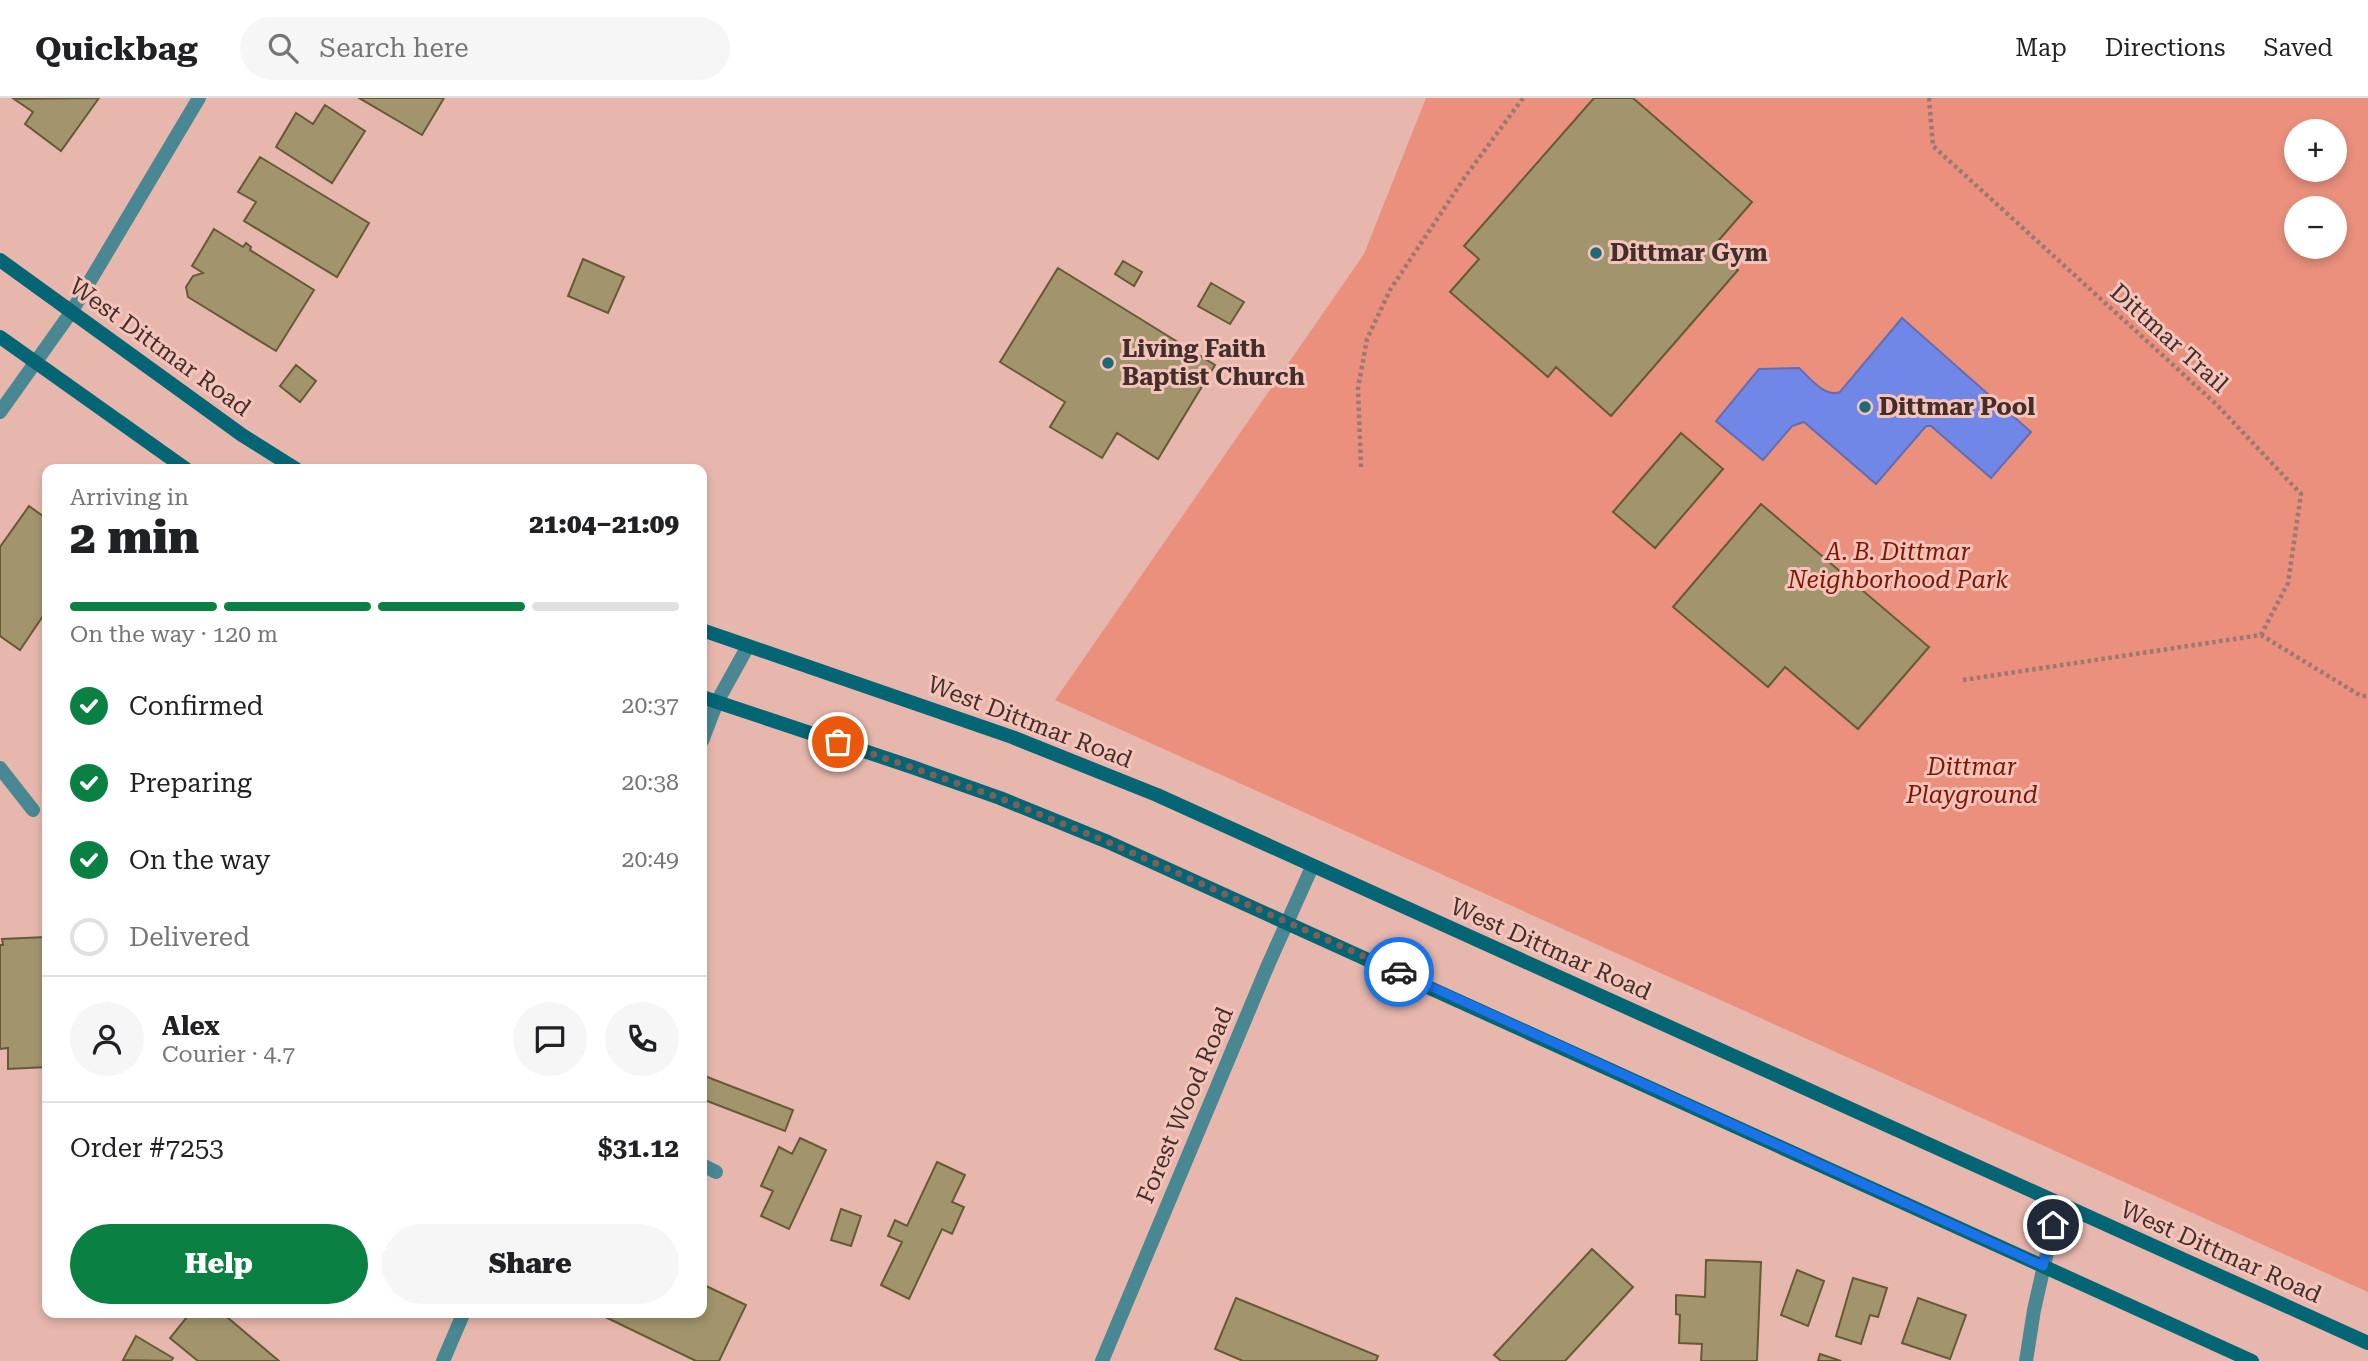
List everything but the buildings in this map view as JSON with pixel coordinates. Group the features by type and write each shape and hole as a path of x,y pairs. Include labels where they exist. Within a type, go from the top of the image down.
{"street":[{"path":"0,412 72,311 199,98"},
{"name":"West Dittmar Road","path":"0,260 242,435 288,464"},
{"path":"0,337 179,464"},
{"name":"West Dittmar Road","path":"707,632 1061,755 1157,795 2368,1343"},
{"path":"707,728 717,702 748,646"},
{"path":"707,699 1000,798 1108,842 2252,1361"},
{"path":"0,768 33,810"},
{"name":"Forest Wood Road","path":"1102,1361 1312,867"},
{"path":"707,1168 716,1172"},
{"path":"2026,1361 2043,1266 2058,1204"},
{"path":"443,1361 461,1318"}],"path":[{"path":"1361,467 1358,388 1367,339 1390,290 1465,177 1523,98"},
{"name":"Dittmar Trail","path":"1929,98 1933,146 2217,405 2301,494 2288,583 2261,635"},
{"path":"1963,680 2261,635 2361,696 2368,696"}],"green space":[{"name":"A. B. Dittmar Neighborhood Park","path":"1426,98 2368,98 2368,1292 1055,700 1364,254"}],"water":[{"name":"Dittmar Pool","path":"1902,318 2031,432 1991,478 1931,426 1926,426 1876,484 1804,422 1792,426 1763,460 1716,421 1759,369 1799,368 1823,390 1840,392"}],"way so far":[{"path":"838,742 1000,798 1108,842 1399,972"}],"place":[{"name":"Dittmar Gym","path":"1596,253"},
{"name":"Living Faith Baptist Church","path":"1108,363"},
{"name":"Dittmar Pool","path":"1865,407"}],"route":[{"path":"1399,972 2043,1266 2053,1225"}],"park label":[{"name":"Dittmar Playground","path":"1972,781"}]}
